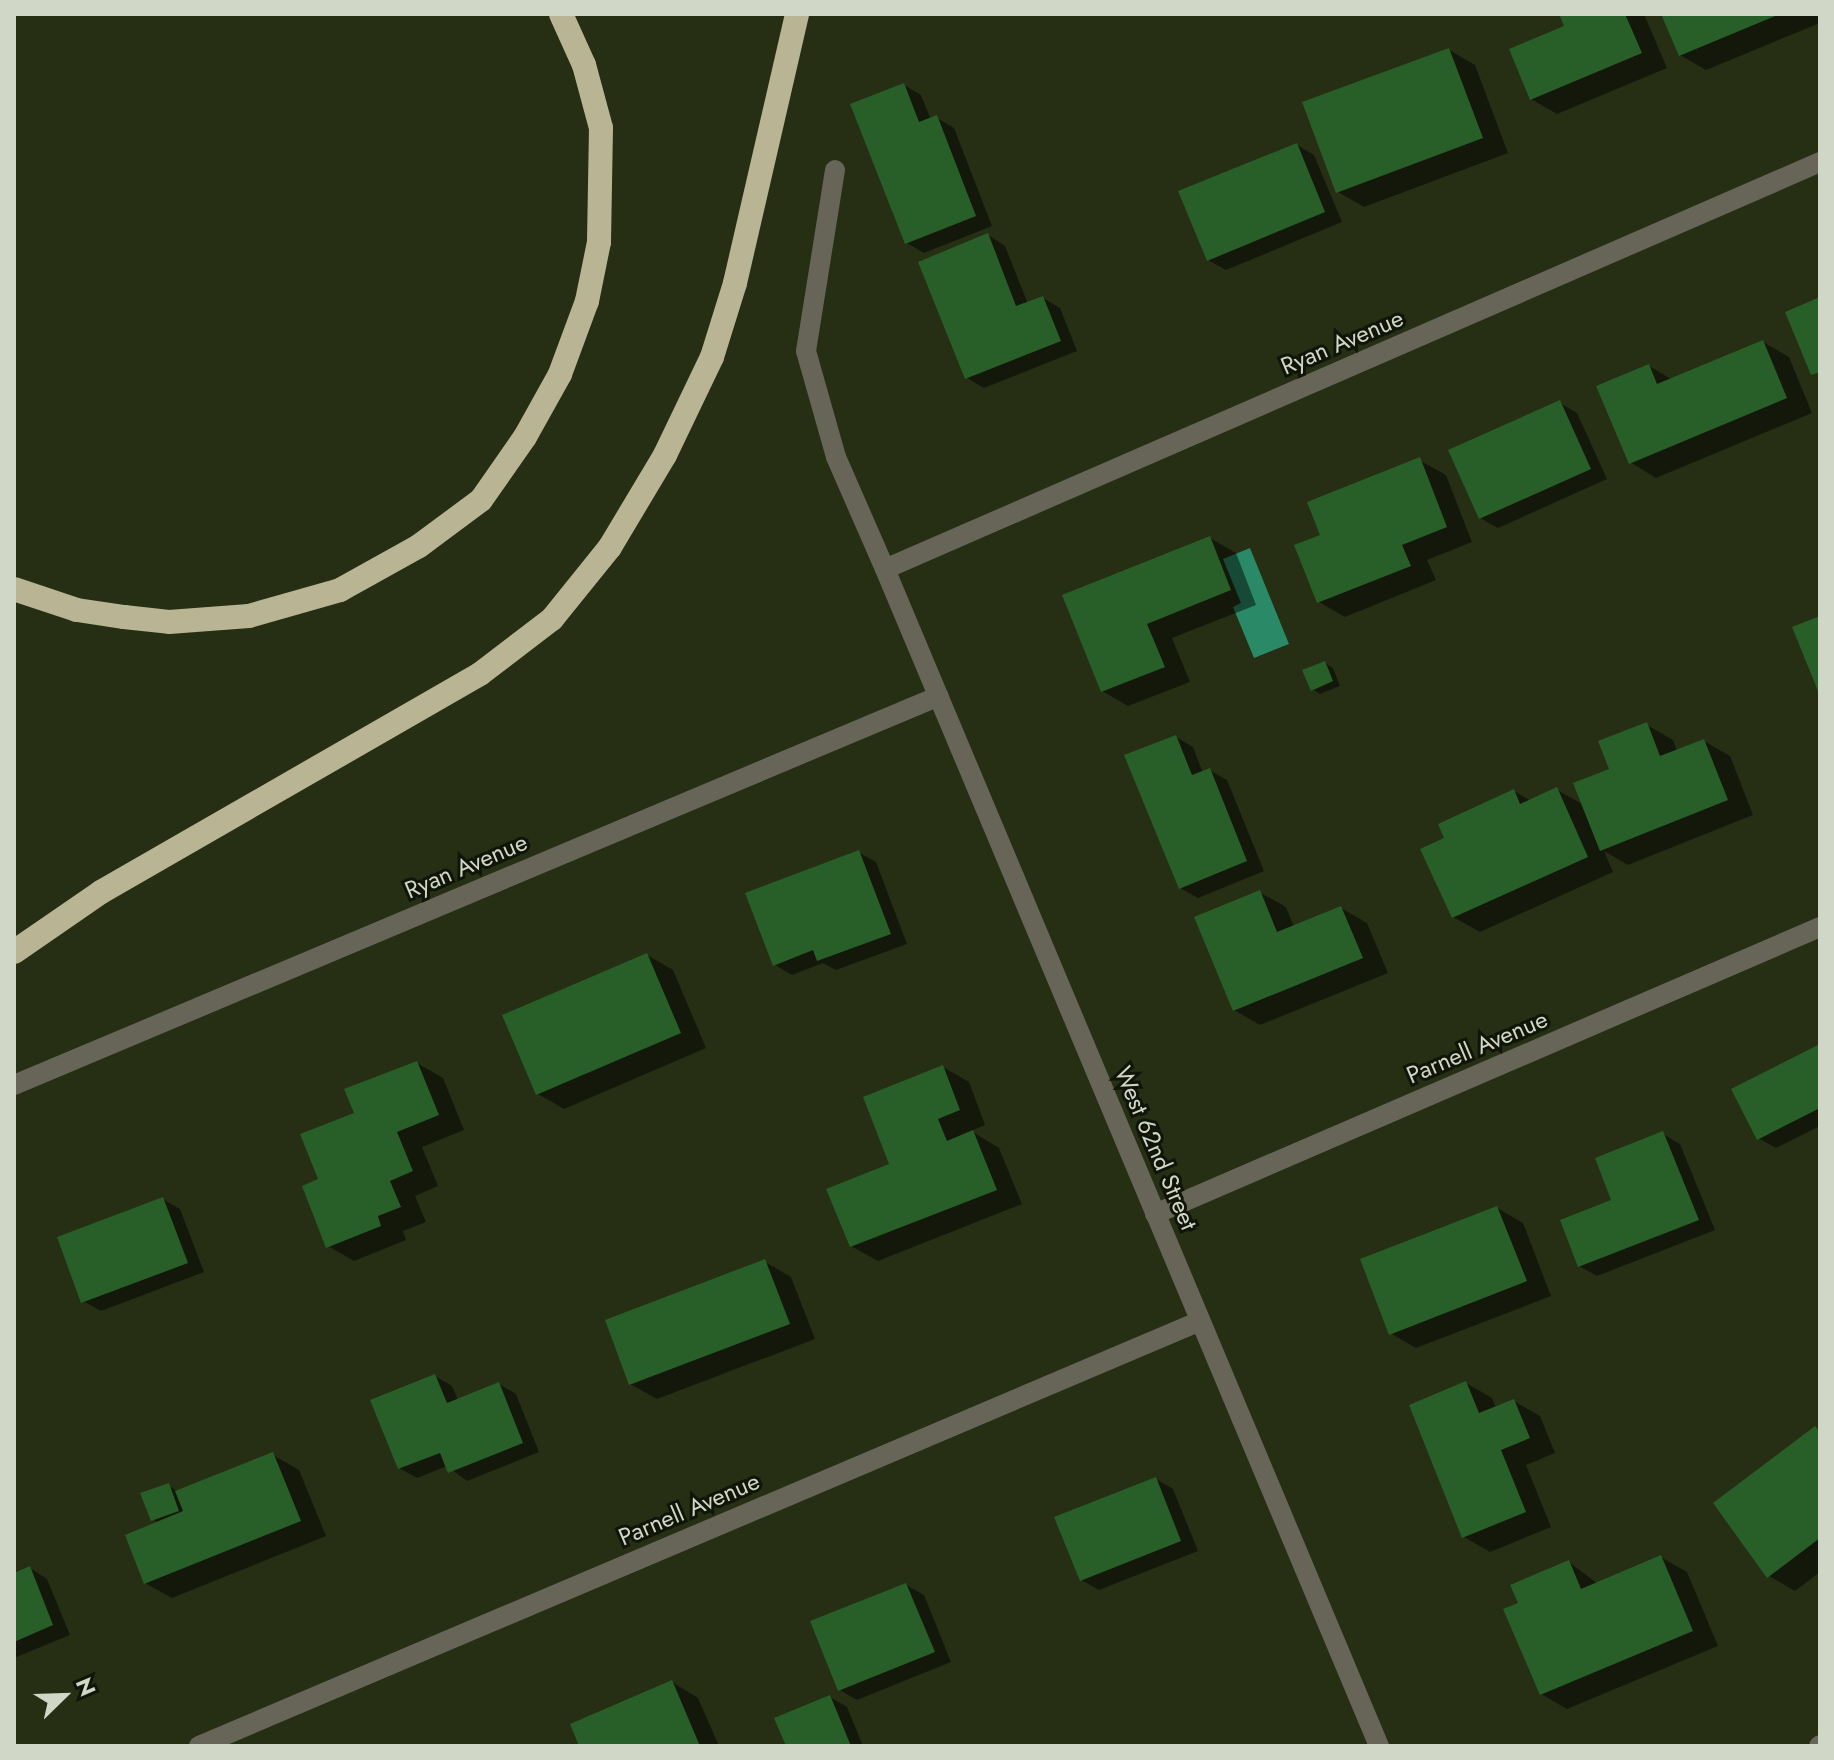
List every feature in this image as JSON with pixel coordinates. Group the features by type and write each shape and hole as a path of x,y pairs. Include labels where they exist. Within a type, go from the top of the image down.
{"highway":[{"path":"14,589 77,610 124,617 169,622 249,616 340,590 419,546 481,500 560,374 587,301 599,242 601,128 584,65 561,14"},
{"path":"14,952 101,892 480,674 552,619 610,547 672,442 712,357 735,283 797,14"}],"street":[{"name":"Ryan Avenue","path":"885,569 1820,162"},
{"name":"West 62nd Street","path":"835,170 806,351 836,457 1379,1746"},
{"name":"Ryan Avenue","path":"14,1085 939,696"},
{"name":"Parnell Avenue","path":"1155,1214 1820,927"},
{"name":"Parnell Avenue","path":"199,1746 1200,1321"}],"shaded area":[{"path":"1250,548 1289,644 1254,658 1233,607 1241,603 1223,559"}],"building":[{"path":"1559,14 1625,14 1642,53 1530,100 1509,49 1564,26"},
{"path":"1661,14 1780,14 1679,56"},
{"path":"1449,48 1483,138 1336,193 1302,102"},
{"path":"904,83 919,122 937,115 976,216 905,244 850,104"},
{"path":"1297,143 1325,212 1207,261 1178,191"},
{"path":"988,233 1016,306 1043,296 1061,341 965,379 918,262"},
{"path":"1820,297 1820,372 1811,375 1785,312"},
{"path":"1763,340 1787,398 1629,464 1596,386 1649,364 1657,384"},
{"path":"1560,400 1591,469 1479,519 1448,450"},
{"path":"1420,457 1447,527 1402,545 1411,566 1317,603 1294,545 1320,535 1307,502"},
{"path":"1210,536 1231,590 1147,624 1165,667 1101,692 1062,595"},
{"path":"1820,616 1820,696 1792,627"},
{"path":"1325,661 1333,681 1311,691 1302,670"},
{"path":"1647,722 1660,756 1704,739 1728,800 1600,851 1573,783 1609,769 1598,741"},
{"path":"1176,735 1192,775 1210,768 1247,861 1179,889 1124,755"},
{"path":"1557,787 1588,857 1452,918 1420,849 1444,838 1438,824 1514,789 1520,804"},
{"path":"859,850 891,934 817,961 813,950 773,966 745,893"},
{"path":"1260,890 1277,932 1341,906 1363,958 1233,1011 1194,917"},
{"path":"647,953 681,1033 536,1095 502,1015"},
{"path":"1820,1044 1820,1108 1757,1140 1731,1089"},
{"path":"417,1061 439,1115 397,1132 413,1171 390,1181 401,1207 378,1216 381,1226 326,1248 302,1186 318,1179 300,1134 354,1113 344,1089"},
{"path":"943,1065 960,1110 938,1119 947,1141 973,1130 997,1190 850,1247 826,1189 889,1164 863,1097"},
{"path":"1663,1131 1699,1220 1578,1267 1560,1220 1611,1200 1595,1158"},
{"path":"163,1197 188,1263 81,1303 57,1237"},
{"path":"1497,1206 1527,1281 1389,1335 1360,1259"},
{"path":"765,1259 790,1324 629,1385 605,1320"},
{"path":"435,1374 447,1403 499,1382 523,1443 448,1473 440,1453 398,1469 370,1400"},
{"path":"1466,1381 1479,1413 1514,1399 1530,1438 1501,1450 1526,1512 1462,1538 1409,1405"},
{"path":"1815,1426 1820,1432 1820,1538 1767,1578 1713,1503"},
{"path":"273,1452 301,1521 144,1584 125,1535 183,1511 175,1491"},
{"path":"1156,1477 1181,1541 1080,1581 1054,1517"},
{"path":"169,1483 179,1511 151,1521 140,1493"},
{"path":"1661,1555 1693,1631 1540,1695 1503,1609 1518,1603 1510,1585 1569,1560 1581,1589"},
{"path":"30,1566 53,1625 14,1642 14,1573"},
{"path":"906,1583 935,1652 838,1691 810,1621"},
{"path":"672,1680 700,1746 579,1746 570,1724"},
{"path":"830,1695 851,1746 786,1746 774,1718"}]}
